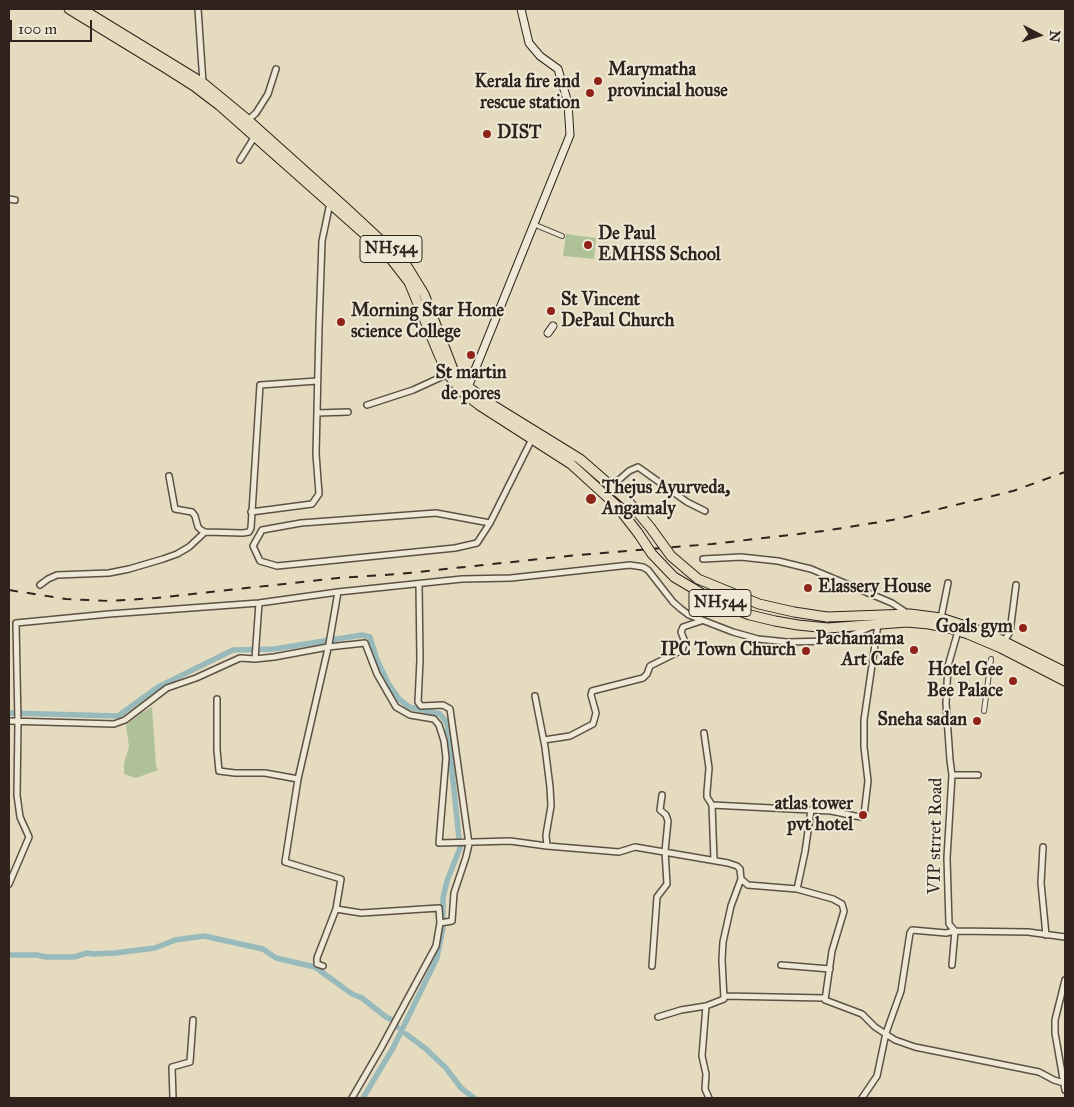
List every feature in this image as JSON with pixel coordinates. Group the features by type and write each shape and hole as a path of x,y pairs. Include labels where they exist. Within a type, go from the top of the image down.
{"highway":[{"name":"NH544","path":"68,9 194,86 255,136 388,255 409,282 448,374 479,405 571,464 617,506 638,532 652,554 674,577 716,602 750,615 775,621 828,628 908,622 929,624 958,631 1003,644 1065,681"},
{"name":"NH544","path":"82,9 203,83 248,120 405,262 424,294 454,372 464,389 568,451 612,486 650,527 671,556 698,580 759,604 794,612 827,616 910,614 941,618 966,625 1065,672"},
{"path":"617,506 627,500"}],"main road":[{"path":"464,389 570,135 568,103 558,69 540,56 529,43 521,9"},
{"path":"548,333 553,326"}],"street":[{"path":"198,9 203,83"},
{"path":"248,120 256,114 268,94 276,68"},
{"path":"240,160 255,136"},
{"path":"9,199 15,200"},
{"path":"251,512 312,504 319,494 316,454 322,241 330,203"},
{"path":"533,224 562,236"},
{"path":"367,405 413,390 448,374"},
{"path":"170,476 175,509 192,512 196,516 198,527 205,532 249,532 251,528 260,386 263,384 317,381"},
{"path":"317,413 348,412"},
{"path":"490,523 436,514 301,523 262,530 253,546 260,561 277,566 455,548 477,543 490,523 532,439"},
{"path":"612,486 629,471 638,468 687,502 705,511"},
{"path":"40,585 57,575 109,572 163,560 189,547 205,532"},
{"path":"703,559 741,557 778,561 811,569 892,603 910,614"},
{"path":"9,624 109,614 259,603 462,578 511,578 630,565 643,567 653,574 680,609 701,620 758,639 787,642 837,640 878,624 863,733 868,781 866,812 862,817 837,811 712,805"},
{"path":"941,618 948,583"},
{"path":"419,584 420,660 418,702 421,706 448,706 450,709 469,848 454,893 452,921 443,922"},
{"path":"1003,644 1010,632 1016,585"},
{"path":"323,966 318,964 317,958 336,909 340,880 285,862 298,779 338,592"},
{"path":"255,659 259,603"},
{"path":"544,740 570,736 593,724 596,714 591,695 592,691 643,678 650,666 682,650 684,646 681,632 684,625 701,620"},
{"path":"9,884 29,837 20,817 18,807 16,623"},
{"name":"VIP strret Road","path":"955,931 949,924 947,877 952,775 946,703 948,666 958,631"},
{"path":"9,721 118,723 159,693 240,658 255,659 291,655 328,645 365,643 377,674 396,707 410,715 434,719 437,722 444,742 446,758 439,843 510,841 619,852 635,847 714,860 737,866 740,869 741,879 731,906 723,942 724,996 721,1001 706,1006 681,1010 658,1018"},
{"path":"984,710 991,659"},
{"path":"535,696 544,740 551,806 546,835 547,846"},
{"path":"217,699 219,771 265,773 298,779"},
{"path":"704,733 709,768 707,797 712,805 714,860"},
{"path":"952,775 978,775"},
{"path":"652,966 657,897 666,884 664,851 668,821 666,815 660,810 662,795"},
{"path":"797,888 810,810"},
{"path":"1043,847 1041,883 1046,935"},
{"path":"741,879 748,885 797,888 833,899 842,904 844,911 832,950 824,998"},
{"path":"336,909 361,913 439,908 443,922 436,946 352,1098"},
{"path":"862,1098 877,1076 886,1033 901,991 912,930 946,933 955,931 1028,932 1065,937"},
{"path":"952,966 955,931"},
{"path":"781,964 830,969"},
{"path":"1065,980 1055,1020 1055,1033 1065,1090"},
{"path":"724,996 824,998 862,1014 875,1027 895,1040 915,1047 1039,1072 1064,1083"},
{"path":"706,1006 702,1056 708,1098"},
{"path":"173,1098 172,1067 190,1062 193,1020"}],"green space":[{"path":"566,234 596,238 594,259 563,256"},
{"path":"152,707 156,765 158,770 136,778 124,774 124,763 129,747 126,725"}],"waterway":[{"path":"9,713 118,716 158,687 233,650 274,649 362,635 370,637 377,660 388,683 399,699 409,707 440,714 447,723 460,848 447,881 443,898 443,928 437,958 393,1048 363,1098"},
{"path":"9,955 74,957 87,953 115,953 155,948 175,940 204,936 263,949 276,958 315,967 352,994 362,998 386,1017 396,1022 397,1027"},
{"path":"406,1034 426,1049 446,1068 461,1088 474,1098"}],"railway":[{"path":"9,590 66,599 110,601 156,598 338,578 399,574 568,556 712,544 824,531 898,519 1013,491 1065,472"}],"place":[{"name":"Marymatha provincial house","path":"598,81"},
{"name":"Kerala fire and rescue station","path":"590,93"},
{"name":"DIST","path":"487,134"},
{"name":"De Paul EMHSS School","path":"588,245"},
{"name":"St Vincent DePaul Church","path":"551,311"},
{"name":"Morning Star Home science College","path":"341,322"},
{"name":"St martin de pores","path":"471,355"},
{"name":"Thejus Ayurveda, Angamaly","path":"591,499"},
{"name":"Elassery House","path":"808,588"},
{"name":"Goals gym","path":"1023,628"},
{"name":"Pachamama Art Cafe","path":"914,650"},
{"name":"IPC Town Church","path":"806,651"},
{"name":"Hotel Gee Bee Palace","path":"1013,681"},
{"name":"Sneha sadan","path":"977,721"},
{"name":"atlas tower pvt hotel","path":"863,815"}]}
